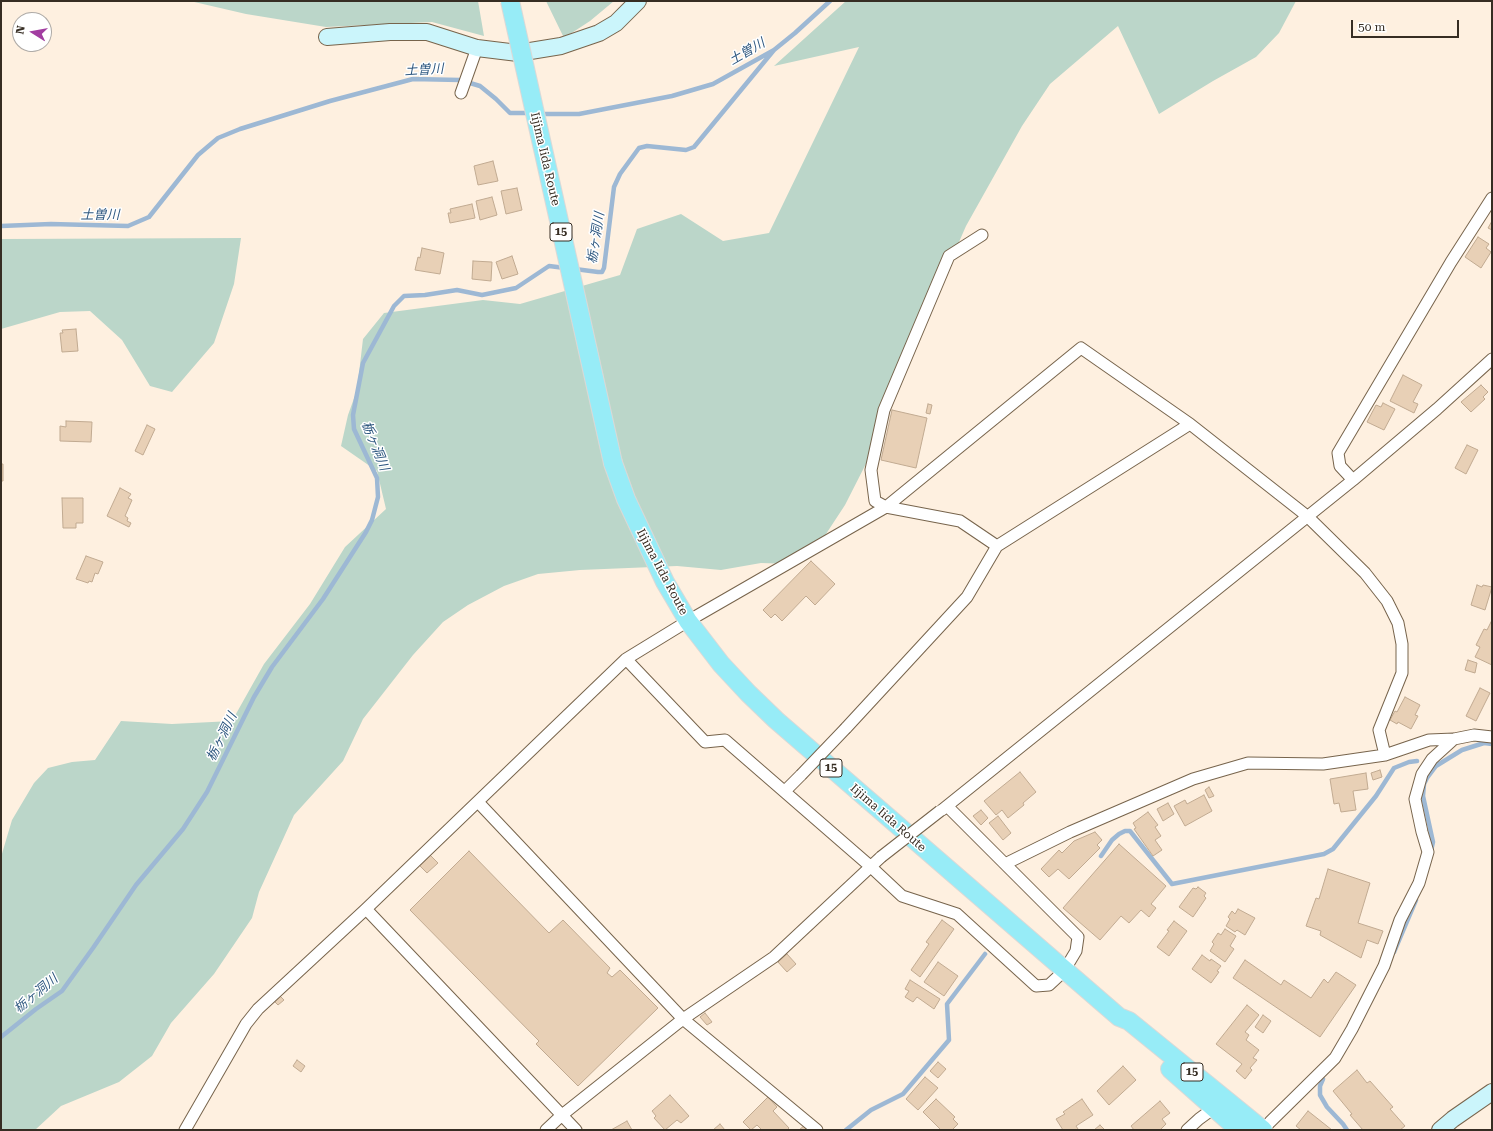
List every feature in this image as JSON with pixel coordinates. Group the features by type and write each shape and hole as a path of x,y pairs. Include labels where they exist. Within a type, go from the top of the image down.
{"main road":[{"name":"Iijima Iida Route","path":"510,1 613,463 626,499 643,538 665,582 688,621 721,664 776,720 1064,971 1119,1017 1129,1021 1263,1130"},
{"name":"Iijima Iida Route","path":"1119,1017 1124,1028 1239,1130"}],"street":[{"path":"327,37 390,32 427,32 477,48 518,53 561,46 599,33 616,23 638,1"},
{"path":"461,93 477,48"},
{"path":"1353,480 1340,466 1338,453 1451,262 1492,198"},
{"path":"982,235 949,256 884,410 871,470 875,501 886,507 960,521 997,546"},
{"path":"185,1130 246,1024 258,1009 366,909 626,659 688,621 886,507 1081,348 1190,424 1307,516 1365,573 1387,601 1398,624 1402,644 1402,673 1379,730 1385,755"},
{"path":"546,1130 562,1115 683,1019 774,957 881,856 944,808 1353,480 1437,409 1492,359"},
{"path":"785,791 846,728 967,597 997,546 1190,424"},
{"path":"626,659 705,742 725,740 785,791 902,896 957,914 1036,986 1049,985 1064,971 1076,951 1078,937 1005,864 944,808"},
{"path":"1005,864 1070,832 1193,779 1248,763 1323,764 1385,755 1429,740 1454,739 1474,735 1492,738"},
{"path":"1263,1130 1335,1058 1352,1029 1384,966 1400,920 1419,883 1428,852 1415,799 1422,774 1432,759 1454,739"},
{"path":"478,802 683,1019 817,1130"},
{"path":"366,909 576,1130"},
{"path":"1440,1130 1453,1119 1492,1092"},
{"path":"1187,1130 1214,1108"}],"green space":[{"path":"190,1 478,1 484,36 432,22 326,27 246,14"},
{"path":"546,1 614,1 590,21 564,38"},
{"path":"846,1 1296,1 1279,33 1256,57 1159,114 1118,26 1050,84 1022,126 966,226 931,306 874,448 845,505 815,548 792,564 761,563 721,570 677,566 580,570 538,574 504,586 468,605 443,622 413,655 363,719 343,761 294,815 259,892 252,918 214,974 171,1023 152,1056 119,1082 61,1106 35,1130 1,1130 1,857 12,820 34,783 48,768 72,762 95,760 121,721 172,724 232,721 264,664 310,604 345,547 386,509 377,471 341,446 348,415 357,390 363,339 384,313 483,300 520,304 620,275 637,229 681,214 723,241 769,233 859,47 774,66"},
{"path":"241,238 234,284 214,343 172,392 150,386 122,340 90,311 60,312 1,329 1,239"}],"building":[{"path":"493,161 498,181 478,185 474,166"},
{"path":"517,188 522,210 506,214 501,191"},
{"path":"492,197 497,215 480,220 476,201"},
{"path":"472,204 475,218 450,223 448,213 451,213 450,209"},
{"path":"1492,221 1492,230 1488,228"},
{"path":"1478,237 1489,244 1486,248 1491,252 1481,268 1465,257"},
{"path":"422,248 444,253 440,274 415,270"},
{"path":"512,256 518,274 502,279 496,262"},
{"path":"473,261 492,262 491,281 472,279"},
{"path":"76,329 78,351 62,352 60,333 63,333 62,330"},
{"path":"1403,375 1422,385 1413,402 1418,404 1414,413 1390,401"},
{"path":"1481,385 1488,392 1483,397 1485,399 1471,412 1461,402"},
{"path":"1383,403 1395,409 1384,430 1367,422 1376,405 1381,407"},
{"path":"928,404 932,405 930,414 926,413"},
{"path":"892,410 927,418 916,468 881,460"},
{"path":"66,421 92,422 91,442 60,441 60,426 66,427"},
{"path":"147,425 155,429 143,455 135,451"},
{"path":"1467,445 1478,450 1466,474 1455,468"},
{"path":"1,464 3,464 3,481 1,481"},
{"path":"120,488 131,494 128,498 132,500 125,516 128,518 127,521 131,523 129,527 107,516"},
{"path":"62,498 83,498 83,523 76,523 76,528 63,528"},
{"path":"86,556 103,562 98,574 95,573 92,582 89,581 88,583 76,579"},
{"path":"811,561 835,584 815,605 806,596 782,621 775,614 771,618 763,610"},
{"path":"1477,585 1482,587 1483,585 1492,587 1485,610 1471,605"},
{"path":"1491,622 1492,665 1475,657 1480,647 1476,645 1484,629 1487,630"},
{"path":"1468,660 1477,663 1475,673 1465,670"},
{"path":"1480,688 1490,693 1476,721 1466,716"},
{"path":"1405,697 1420,705 1415,715 1418,716 1411,729 1398,722 1397,724 1390,720 1395,711 1397,712"},
{"path":"1380,770 1382,777 1373,780 1371,773"},
{"path":"1020,772 1036,792 1023,803 1024,805 1008,818 1002,810 996,815 984,801"},
{"path":"1366,773 1368,789 1353,791 1356,810 1341,812 1339,803 1334,804 1330,779"},
{"path":"1209,787 1214,796 1209,798 1205,790"},
{"path":"1204,795 1212,811 1185,826 1174,806 1185,800 1187,804"},
{"path":"1168,803 1174,814 1163,821 1157,809"},
{"path":"981,810 988,818 981,825 973,816"},
{"path":"1148,812 1158,825 1155,827 1161,836 1155,840 1162,850 1153,856 1134,829 1136,828 1133,823"},
{"path":"998,816 1011,833 1003,840 989,823"},
{"path":"1095,832 1102,840 1097,845 1100,848 1069,879 1058,869 1049,877 1041,869 1059,850 1062,853 1074,841"},
{"path":"1119,844 1166,886 1151,904 1156,908 1149,917 1141,910 1129,923 1121,916 1100,940 1063,908"},
{"path":"469,851 549,933 563,920 610,968 607,973 612,977 620,970 658,1008 578,1086 536,1044 539,1041 410,910"},
{"path":"429,854 438,863 427,873 419,865"},
{"path":"1328,869 1370,883 1358,923 1383,931 1378,944 1367,940 1361,958 1320,935 1321,931 1306,926 1316,898 1319,899"},
{"path":"1198,887 1206,893 1204,896 1206,898 1193,917 1179,907 1193,888 1196,889"},
{"path":"1238,909 1255,918 1245,935 1237,930 1235,932 1226,926 1230,919 1228,917 1232,911 1235,914"},
{"path":"942,920 954,929 920,977 911,970 929,944 926,942"},
{"path":"1174,921 1187,931 1169,956 1157,947 1169,931 1167,930"},
{"path":"1225,929 1236,936 1230,946 1234,949 1225,962 1210,951 1214,944 1212,942 1218,933 1221,935"},
{"path":"787,954 796,964 787,972 778,962"},
{"path":"1202,955 1221,966 1217,971 1219,972 1211,983 1192,969"},
{"path":"1245,960 1281,985 1284,980 1311,998 1324,979 1328,983 1336,972 1356,985 1320,1037 1233,978"},
{"path":"938,962 958,976 944,996 924,982"},
{"path":"910,980 940,999 934,1009 917,997 913,1002 905,997 909,991 905,989"},
{"path":"279,995 284,1000 278,1005 273,1000"},
{"path":"1247,1005 1259,1015 1245,1032 1249,1035 1246,1040 1259,1050 1253,1058 1257,1060 1250,1068 1252,1070 1245,1079 1236,1071 1242,1064 1216,1044"},
{"path":"705,1013 712,1022 707,1025 700,1017"},
{"path":"1263,1015 1271,1021 1263,1033 1255,1027"},
{"path":"297,1060 305,1066 301,1072 293,1066"},
{"path":"938,1062 946,1069 938,1078 930,1071"},
{"path":"1123,1066 1136,1080 1109,1105 1097,1091"},
{"path":"1357,1070 1367,1083 1370,1081 1393,1107 1390,1109 1405,1126 1400,1130 1363,1130 1350,1115 1352,1114 1333,1091"},
{"path":"925,1077 938,1088 918,1110 906,1099"},
{"path":"670,1095 689,1116 681,1123 677,1120 665,1130 654,1118 656,1116 652,1111"},
{"path":"768,1097 777,1107 773,1111 789,1128 787,1130 762,1130 757,1125 751,1130 743,1122"},
{"path":"936,1099 955,1117 953,1119 958,1124 952,1130 941,1130 923,1112"},
{"path":"1082,1099 1093,1115 1076,1126 1078,1129 1063,1130 1056,1119 1065,1114 1063,1112"},
{"path":"1160,1101 1170,1113 1162,1119 1166,1124 1160,1130 1134,1130 1131,1126"},
{"path":"1308,1111 1332,1130 1301,1130 1296,1126"},
{"path":"627,1121 632,1130 611,1130"},
{"path":"720,1124 725,1130 713,1130"},
{"path":"805,1125 809,1130 799,1130"},
{"path":"1100,1125 1105,1130 1094,1130"}],"waterway":[{"name":"土曽川","path":"538,114 579,114 672,96 713,84 774,50 830,1"},
{"name":"栃ヶ洞川","path":"575,269 602,272 604,268 614,187 620,174 639,148 647,146 686,150 694,147 774,50"},
{"name":"土曽川","path":"1,226 51,224 128,226 149,217 198,155 218,138 240,129 330,101 413,79 460,80 480,86 510,113 531,113"},
{"name":"栃ヶ洞川","path":"1,1037 36,1009 62,991 136,885 183,829 207,792 254,697 272,667 323,599 366,532 372,520 378,497 377,478 354,429 353,415 363,363 394,306 404,296 425,295 457,290 482,295 516,288 549,266 565,268"},
{"path":"1431,851 1433,842 1423,796 1424,784 1427,778 1436,766 1462,750 1484,743 1492,744"},
{"path":"1101,856 1112,840 1119,834 1125,831 1130,831 1172,884 1324,854 1333,849 1376,796 1394,768 1409,762 1417,761"},
{"path":"1394,952 1416,900"},
{"path":"846,1130 871,1110 903,1094 949,1040 947,1004 985,954"},
{"path":"1323,1079 1320,1086 1320,1095 1327,1107 1347,1130"}]}
